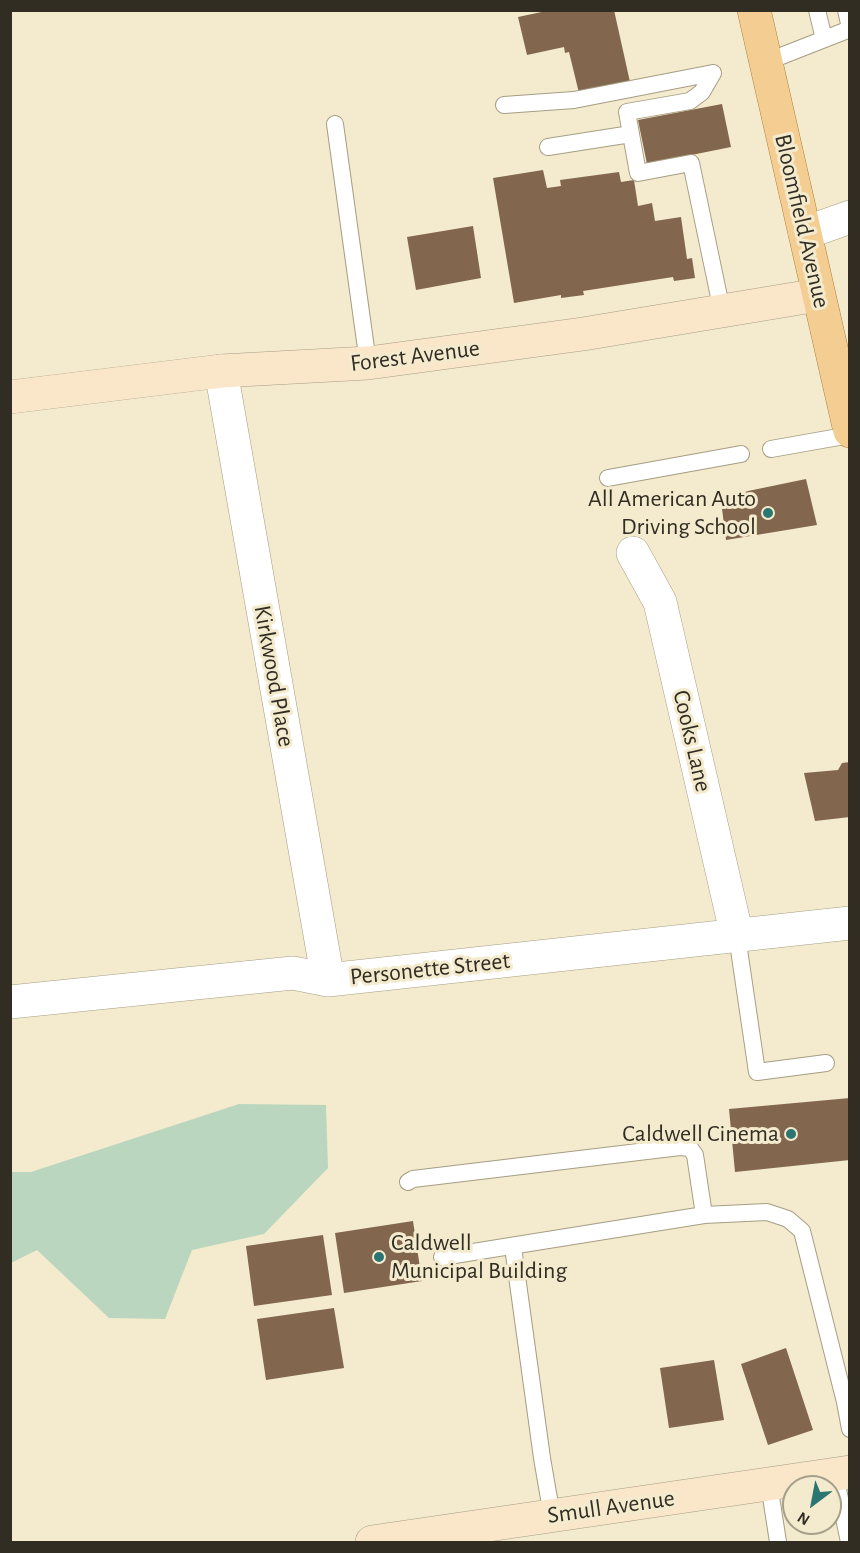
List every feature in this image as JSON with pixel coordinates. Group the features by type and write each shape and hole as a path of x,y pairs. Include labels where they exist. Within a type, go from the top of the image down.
{"main road":[{"name":"Bloomfield Avenue","path":"754,10 849,433"}],"street":[{"path":"805,233 849,217"},
{"name":"Forest Avenue","path":"10,397 221,371 368,363 583,334 818,295"},
{"name":"Kirkwood Place","path":"221,371 328,980"},
{"name":"Cooks Lane","path":"633,553 660,602 737,936"},
{"name":"Personette Street","path":"10,1002 293,974 328,980 849,923"},
{"name":"Smull Avenue","path":"372,1542 842,1473"}],"lane":[{"path":"817,10 824,39"},
{"path":"766,62 849,28 846,10"},
{"path":"504,105 574,100 713,73 702,92 690,101 627,112 638,172 691,163 722,311"},
{"path":"335,124 368,363"},
{"path":"548,147 631,134"},
{"path":"771,449 849,433"},
{"path":"608,478 741,454"},
{"path":"737,936 757,1072 826,1063"},
{"path":"408,1182 425,1178 681,1147 690,1148 695,1155 704,1215"},
{"path":"442,1257 704,1215 767,1212 788,1219 802,1232 849,1429"},
{"path":"513,1247 538,1437 552,1516"},
{"path":"842,1473 849,1542"},
{"path":"769,1484 778,1542"}],"green space":[{"path":"239,1104 326,1105 328,1168 264,1234 192,1250 165,1319 109,1318 37,1250 11,1263 11,1172 31,1172"}],"building":[{"path":"551,10 614,10 630,82 579,93 569,52 565,53 564,47 527,55 518,17"},
{"path":"722,104 731,147 647,164 638,120"},
{"path":"543,170 547,188 561,186 560,180 619,172 621,182 634,180 638,206 652,203 655,221 681,217 687,259 692,258 695,278 674,281 673,277 583,291 584,295 561,298 561,295 514,303 493,178"},
{"path":"473,226 481,278 416,290 407,237"},
{"name":"All American Auto Driving School","path":"806,479 817,525 726,540 721,501 748,491"},
{"path":"850,762 850,817 815,821 804,773 838,770 842,763"},
{"name":"Caldwell Cinema","path":"850,1098 850,1160 735,1172 729,1109"},
{"name":"Caldwell Municipal Building","path":"413,1221 422,1281 344,1293 335,1233"},
{"path":"323,1235 332,1295 254,1306 246,1246"},
{"path":"334,1308 344,1368 266,1380 257,1319"},
{"path":"786,1348 813,1430 768,1445 741,1364"},
{"path":"714,1360 724,1420 669,1428 660,1368"}],"place":[{"name":"All American Auto Driving School","path":"768,513"},
{"name":"Caldwell Cinema","path":"791,1134"},
{"name":"Caldwell Municipal Building","path":"379,1257"}]}
